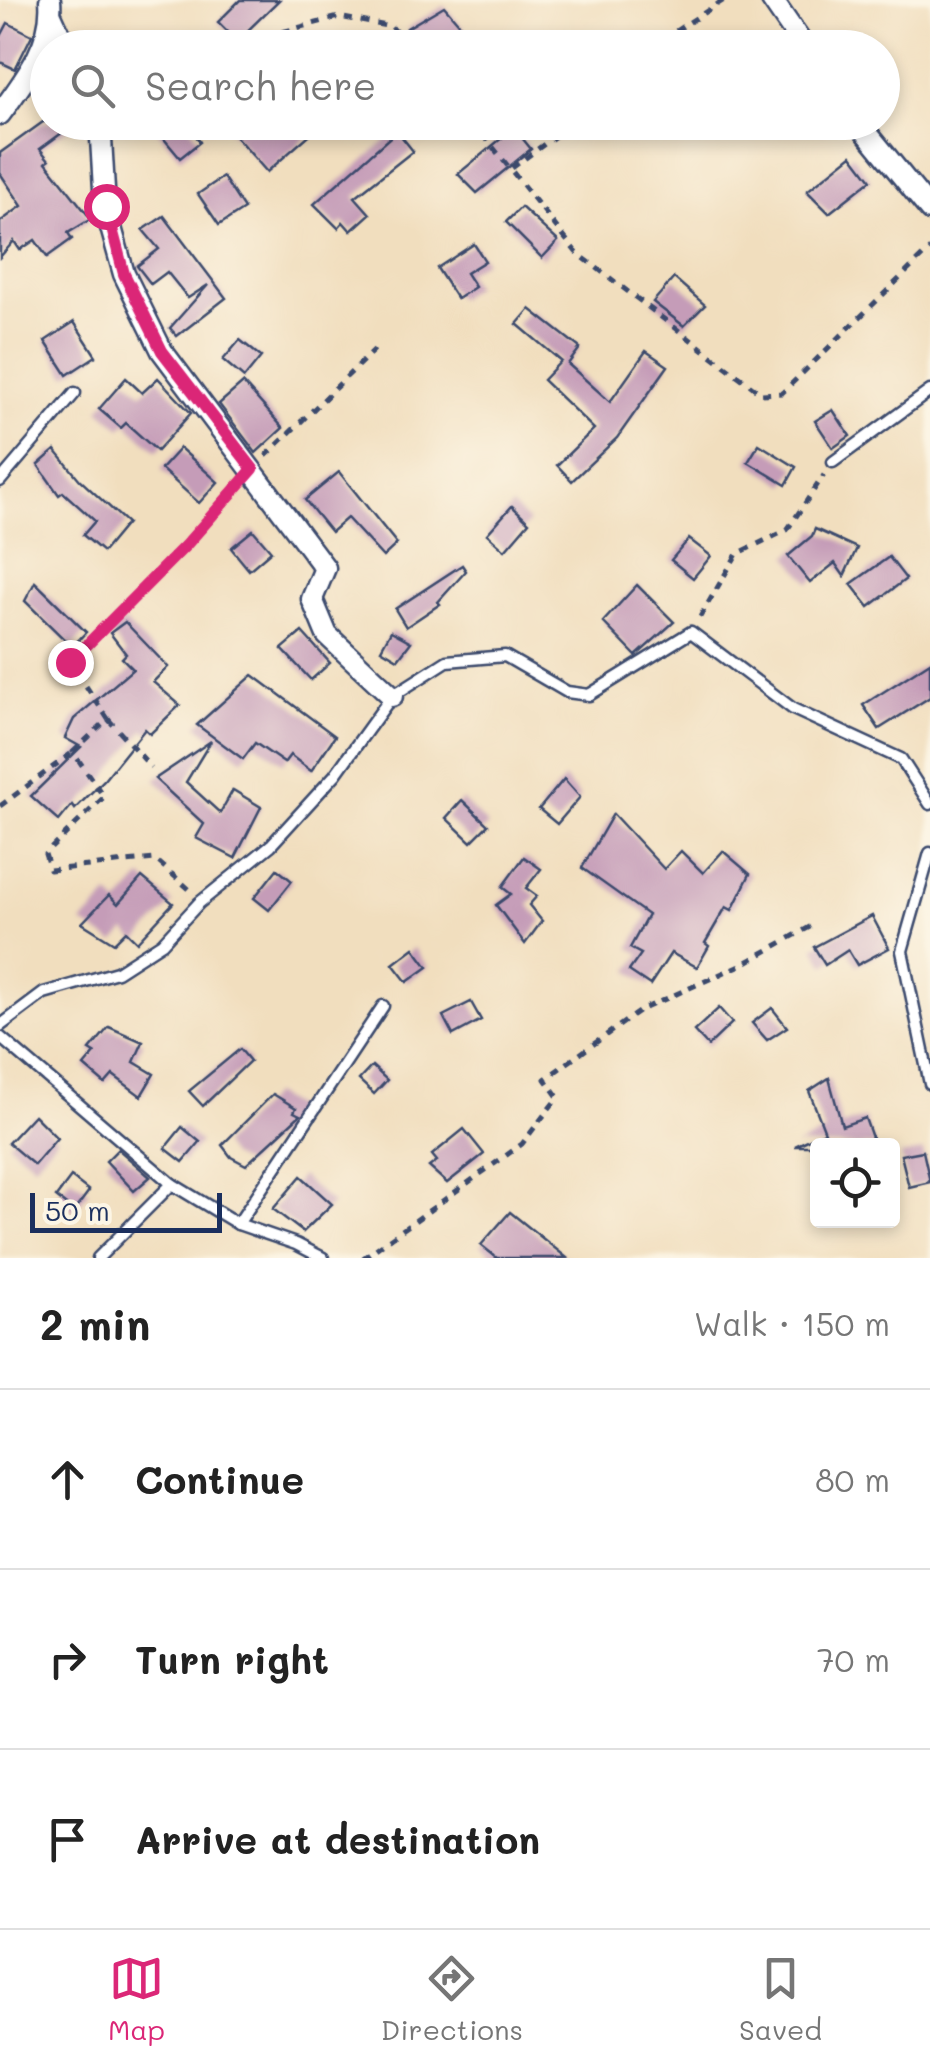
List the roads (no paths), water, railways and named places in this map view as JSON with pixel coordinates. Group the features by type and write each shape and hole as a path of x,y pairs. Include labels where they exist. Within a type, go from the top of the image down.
{"street":[{"path":"772,0 793,30"},
{"path":"0,114 30,73"},
{"path":"101,140 106,206 124,274 162,351 325,568 312,600 327,635 392,696"},
{"path":"873,140 930,210"}],"lane":[{"path":"834,462 930,391"},
{"path":"0,482 75,393"},
{"path":"0,1026 44,992 117,972 162,943 200,903 272,845 335,776 392,696 447,661 505,656 567,692 589,695 691,632 793,709 901,758 930,804"},
{"path":"930,853 902,951 930,1084"},
{"path":"238,1224 383,1006"},
{"path":"0,1037 172,1184 238,1224 323,1258"},
{"path":"98,1258 172,1184"}]}
